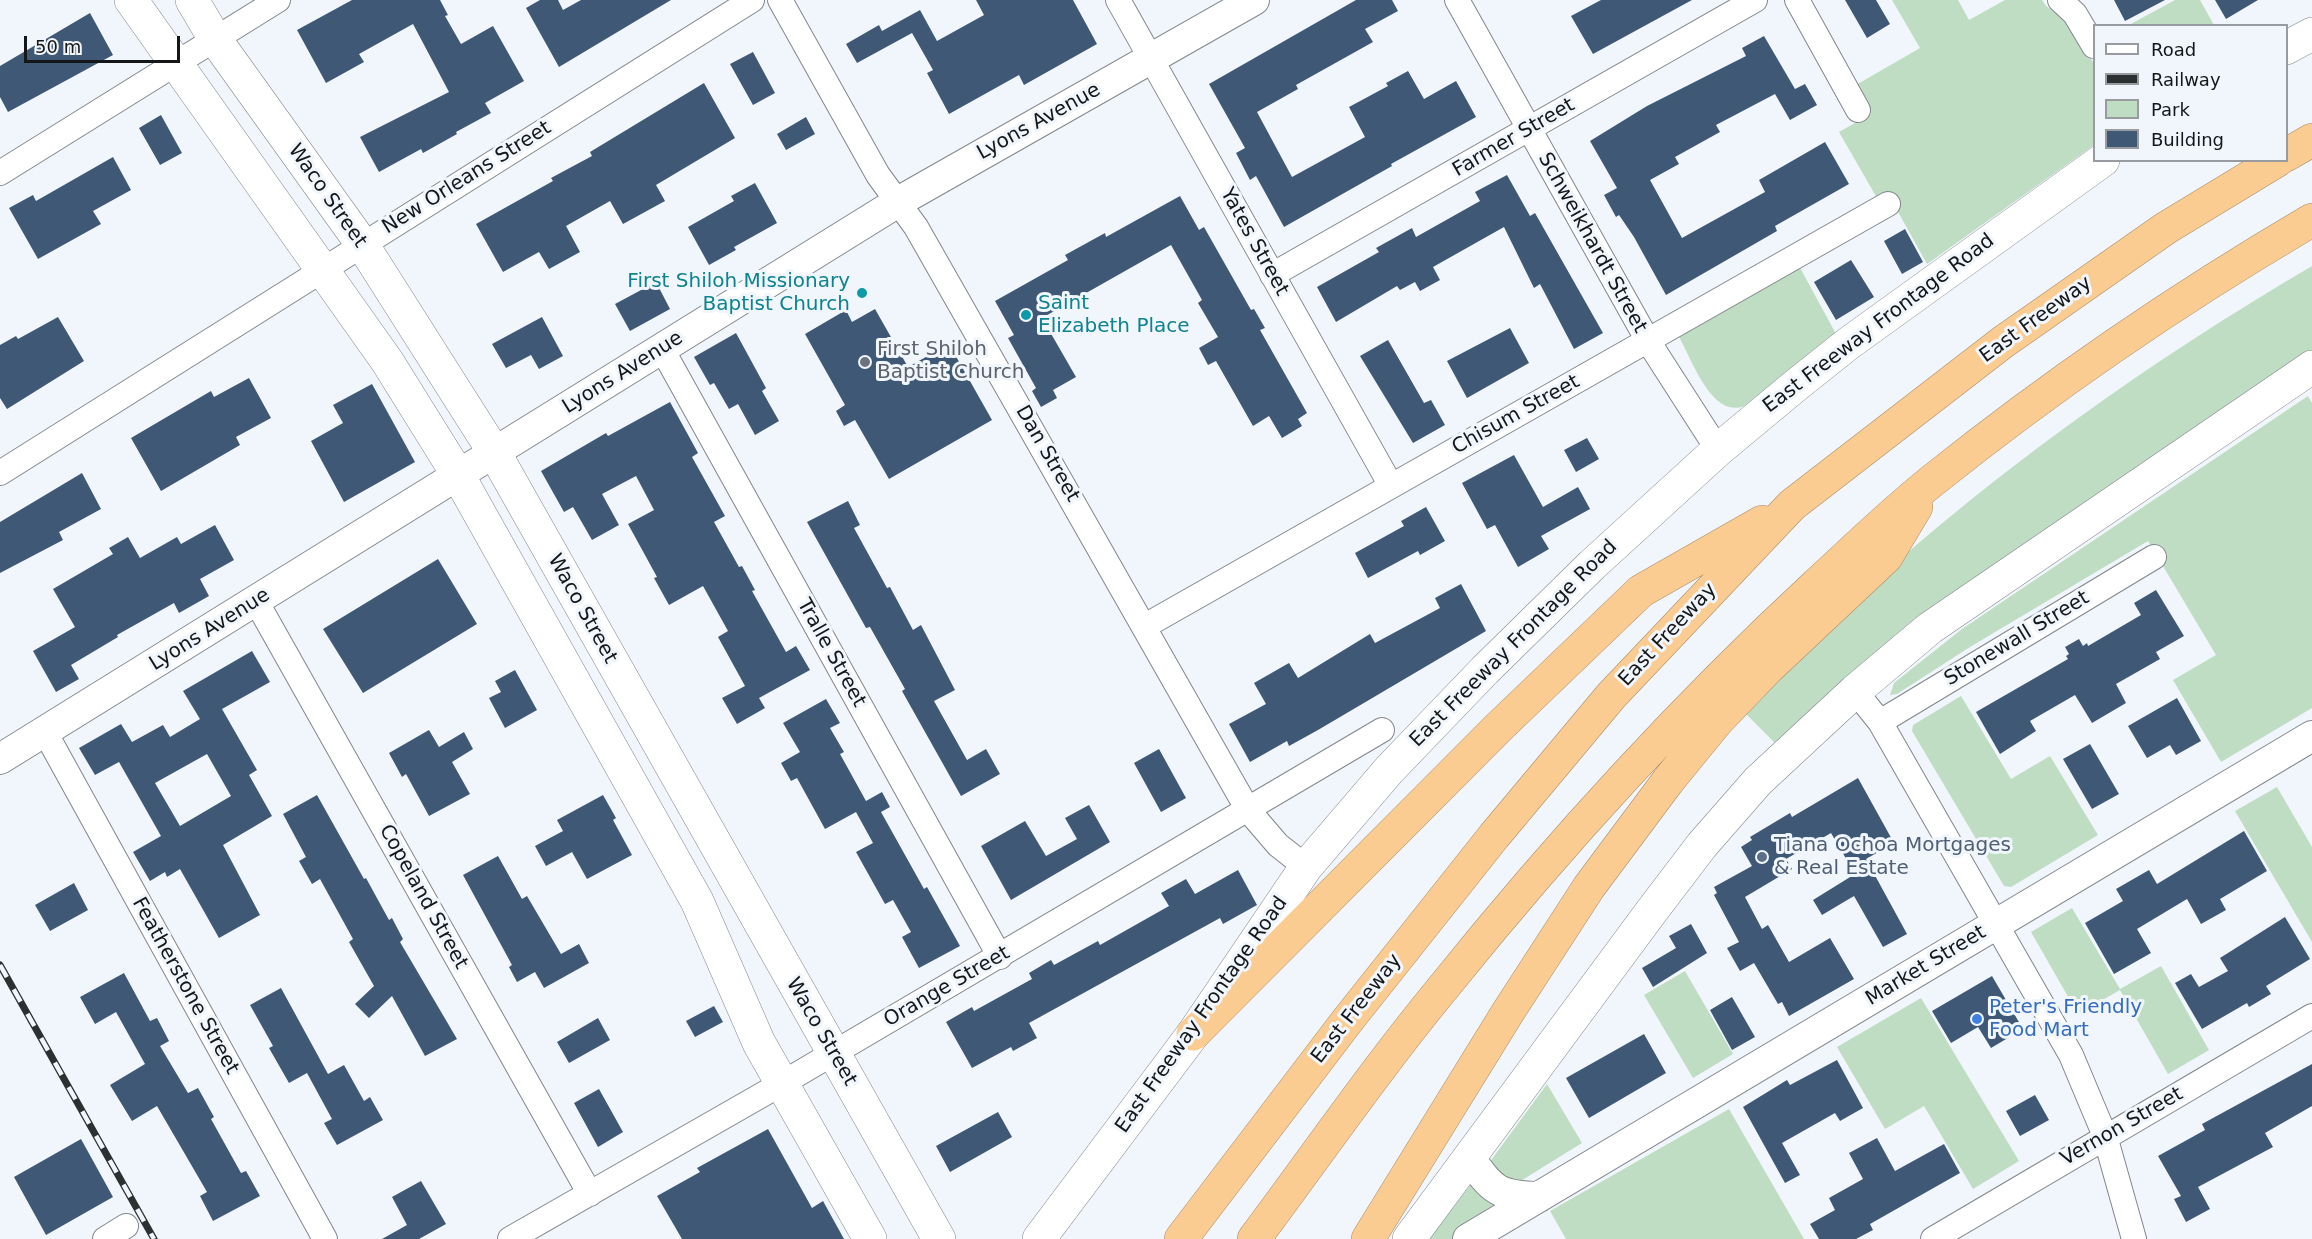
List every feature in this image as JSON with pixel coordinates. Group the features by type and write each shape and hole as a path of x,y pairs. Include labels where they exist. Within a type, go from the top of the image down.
{"highway":[{"path":"2288,154 2312,140"},
{"name":"East Freeway","path":"1181,1239 1347,1021 1501,827 1611,696 1792,505 2013,335 2166,228 2275,162"},
{"path":"1254,1239 1441,990 1624,777 1695,701 1771,627 1930,483 2133,331 2214,278 2312,220"},
{"path":"1368,1239 1508,1012 1589,887 1648,807 1716,722 1768,668 1886,558 1930,483"},
{"path":"1193,1034 1498,727 1641,591 1792,505"}],"main road":[{"path":"131,0 324,269 387,361 458,475 697,901 759,1043 870,1239"},
{"name":"Waco Street","path":"192,0 215,39 362,244 494,452 939,1239"},
{"path":"2288,47 2312,34"},
{"name":"East Freeway Frontage Road","path":"1039,1239 1193,1034 1306,867 1389,770 1485,670 1592,565 1718,450 1849,343 2100,162"},
{"path":"1409,1239 1702,845 1758,781 1855,691 1962,605 2312,367"},
{"path":"624,770 662,750"}],"street":[{"path":"0,173 278,0"},
{"name":"New Orleans Street","path":"0,473 752,0"},
{"name":"Dan Street","path":"780,0 878,175 916,226 1248,810 1278,845 1306,867"},
{"name":"Yates Street","path":"1118,0 1390,484"},
{"name":"Lyons Avenue","path":"0,759 898,202 1254,0"},
{"name":"Schweikhardt Street","path":"1457,0 1648,341 1718,450"},
{"name":"Farmer Street","path":"1272,275 1755,0"},
{"path":"1797,0 1858,110"},
{"path":"2060,0 2075,14 2093,44"},
{"name":"Chisum Street","path":"1145,626 1390,484 1888,204"},
{"name":"Tralle Street","path":"662,349 1000,957"},
{"name":"Stonewall Street","path":"1880,722 2154,557"},
{"name":"Copeland Street","path":"256,601 590,1194"},
{"path":"1855,691 1880,722 2071,1055 2105,1136 2134,1239"},
{"name":"Orange Street","path":"510,1239 1000,957 1382,730"},
{"name":"Featherstone Street","path":"45,732 325,1239"},
{"name":"Market Street","path":"1468,1239 2312,736"},
{"name":"Vernon Street","path":"1933,1239 2312,1016"},
{"path":"1469,1157 1484,1179 1502,1192 1510,1196 1539,1197"},
{"path":"105,1239 126,1226"}],"green space":[{"path":"1892,0 1958,0 1969,20 2005,0 2042,0 2046,6 2071,24 2093,62 2093,146 1927,264 1892,201 1877,198 1839,132 1871,114 1856,85 1920,48"},
{"path":"2175,0 2200,0 2213,24 2131,24"},
{"path":"1798,264 1836,334 1744,406 1733,408 1722,404 1704,385 1679,337"},
{"path":"2312,266 2312,352 1776,744 1745,713 1862,593 1914,547 2022,459 2193,339"},
{"path":"2308,396 2312,403 2312,708 2221,762 2173,680 2216,655 2148,541 1970,647 1897,694 1890,695 1894,683 1962,629"},
{"path":"1961,696 2011,779 2050,756 2098,835 2011,887 2004,886 1912,731 1913,725"},
{"path":"2277,787 2312,847 2312,942 2235,811"},
{"path":"2072,908 2120,989 2161,966 2209,1050 2168,1074 2120,990 2078,1014 2031,932"},
{"path":"1685,971 1733,1054 1693,1078 1644,995"},
{"path":"1921,998 2019,1161 1973,1189 1924,1106 1885,1129 1837,1047"},
{"path":"1547,1084 1582,1143 1519,1182 1509,1185 1489,1163"},
{"path":"1729,1109 1804,1239 1566,1239 1550,1211"},
{"path":"1472,1183 1500,1205 1455,1239 1429,1239"}],"building":[{"path":"352,0 440,0 448,15 445,16 461,44 493,26 524,81 485,103 491,113 423,153 421,149 379,172 360,137 449,92 413,24 359,54 364,62 326,83 297,30"},
{"path":"540,0 558,0 563,10 581,0 671,0 559,67 526,8"},
{"path":"976,0 1073,0 1097,44 1024,85 1019,75 949,114 927,73 933,70 912,33 857,63 846,44 879,25 882,31 920,10 937,41 984,15"},
{"path":"1356,0 1392,0 1398,11 1365,29 1373,42 1296,85 1298,89 1257,112 1292,177 1365,137 1349,107 1388,86 1386,83 1408,71 1424,99 1456,81 1476,117 1284,227 1256,176 1250,180 1236,153 1245,148 1209,84"},
{"path":"1601,0 1692,0 1593,54 1571,16"},
{"path":"1845,0 1876,0 1890,24 1867,38"},
{"path":"2114,0 2165,0 2125,21"},
{"path":"2215,0 2258,0 2226,19"},
{"path":"90,13 113,55 8,112 0,97 0,66"},
{"path":"1764,36 1795,89 1805,84 1817,105 1790,120 1775,94 1716,125 1720,132 1675,157 1679,164 1650,180 1682,238 1765,192 1759,180 1825,142 1849,184 1775,226 1777,231 1666,295 1634,237 1619,215 1616,217 1604,195 1617,188 1590,141 1647,106 1746,56 1742,48"},
{"path":"753,52 775,93 753,105 730,64"},
{"path":"704,83 735,138 656,185 665,201 623,224 610,201 566,226 580,252 549,269 539,252 503,272 476,224 553,181 551,178 592,156 590,152"},
{"path":"161,115 182,153 160,165 139,128"},
{"path":"806,117 815,134 786,150 777,134"},
{"path":"113,157 131,190 93,211 101,224 38,259 9,208 33,195 36,201"},
{"path":"1507,175 1530,216 1535,213 1603,333 1574,349 1540,284 1534,288 1504,227 1433,267 1440,280 1420,291 1415,282 1400,290 1397,286 1336,322 1317,287 1379,252 1376,248 1412,228 1416,237 1480,201 1475,192"},
{"path":"755,183 777,223 734,247 736,250 709,265 688,227 734,201 731,196"},
{"name":"Saint Elizabeth Place","path":"1180,196 1199,230 1204,227 1251,310 1254,309 1265,328 1260,330 1307,413 1298,419 1302,426 1282,438 1269,416 1253,426 1216,361 1208,365 1199,348 1218,337 1198,303 1202,300 1171,245 1042,318 1076,377 1053,390 1057,398 1041,407 1032,391 1036,388 1008,338 1014,335 995,301 1068,260 1065,255 1105,233 1106,237"},
{"path":"1905,229 1923,262 1902,274 1884,241"},
{"path":"1851,260 1874,297 1836,320 1814,282"},
{"path":"656,282 670,309 630,331 615,304"},
{"path":"875,309 908,367 949,344 992,420 889,479 855,420 844,426 836,411 845,405 805,334 846,310 852,322"},
{"path":"58,317 84,361 7,409 0,398 0,345 16,336 18,339"},
{"path":"542,317 563,356 539,369 531,355 506,368 492,344"},
{"path":"1510,328 1529,363 1467,398 1447,361"},
{"path":"736,333 766,388 762,391 779,421 755,435 738,404 729,409 714,383 710,385 694,357"},
{"path":"1388,340 1424,403 1431,400 1445,425 1413,443 1360,356"},
{"path":"249,378 271,418 236,437 240,445 161,491 131,438 211,391 214,397"},
{"path":"372,384 415,462 344,502 311,441 343,423 333,405"},
{"path":"670,402 698,453 692,457 725,516 714,522 739,567 742,566 755,590 752,591 786,652 796,646 810,670 759,698 765,708 737,724 722,698 745,686 718,637 728,631 703,586 669,605 654,578 657,577 628,524 654,510 636,476 602,494 619,525 592,540 573,507 564,512 541,471 606,433 608,436"},
{"path":"1587,438 1599,459 1576,472 1564,450"},
{"path":"1514,455 1543,507 1578,487 1590,509 1541,536 1549,549 1518,567 1495,525 1487,529 1462,483"},
{"path":"82,473 101,509 59,532 63,540 0,573 0,522"},
{"path":"848,501 860,525 854,528 887,588 890,587 913,630 921,625 955,690 934,701 967,760 986,749 1000,774 961,796 902,691 905,689 870,627 866,628 807,522"},
{"path":"1426,507 1445,541 1420,555 1418,551 1368,578 1355,553 1404,526 1401,521"},
{"path":"215,525 234,560 200,579 209,596 179,613 174,603 117,635 118,637 71,665 79,679 56,692 33,651 75,627 53,589 113,554 109,548 128,537 140,558 177,537 181,544"},
{"path":"438,559 477,624 363,693 323,629"},
{"path":"1461,584 1486,631 1318,730 1289,746 1287,741 1250,762 1229,724 1266,704 1254,683 1289,663 1298,678 1370,634 1375,643 1440,608 1435,598"},
{"path":"2156,590 2184,636 2156,652 2160,659 2116,684 2126,703 2092,723 2075,695 2030,721 2036,731 2000,754 1976,712 2068,659 2066,656 2069,654 2065,647 2079,639 2083,646 2087,643 2088,646 2141,615 2134,603"},
{"path":"252,651 270,682 222,709 257,770 249,775 272,816 223,845 260,915 219,938 180,869 167,877 165,872 150,881 133,852 161,836 119,762 95,775 79,748 121,724 132,742 163,725 170,737 200,719 183,691","holes":["207,754 231,796 180,826 155,783"]},
{"path":"515,670 537,710 505,728 489,698 501,692 495,681"},
{"path":"2177,698 2201,741 2176,755 2170,745 2147,758 2128,726"},
{"path":"826,699 840,723 830,728 844,752 840,754 866,801 882,792 890,807 881,812 924,889 927,887 960,946 919,968 902,937 911,932 893,900 885,904 856,852 873,843 856,812 825,829 797,778 791,781 781,763 800,752 783,723"},
{"path":"429,730 439,747 464,732 473,749 452,762 470,794 429,816 406,774 402,777 389,753"},
{"path":"2090,744 2119,794 2092,809 2063,759"},
{"path":"1159,749 1186,798 1161,812 1134,763"},
{"path":"1858,778 1894,843 1866,859 1907,934 1883,947 1854,896 1822,915 1813,900 1855,874 1831,833 1786,859 1792,869 1745,897 1762,929 1768,925 1789,962 1830,938 1854,979 1789,1016 1782,1002 1778,1004 1754,963 1740,971 1727,948 1739,942 1714,895 1717,893 1714,887 1752,866 1741,847 1752,840 1750,837 1790,813 1792,817"},
{"path":"317,795 389,920 392,918 403,939 400,942 457,1039 425,1056 392,996 369,1018 355,1004 374,986 349,942 353,939 320,879 312,884 299,861 306,857 283,814"},
{"path":"603,795 616,818 613,820 632,855 587,879 572,852 546,866 535,846 563,831 557,820"},
{"path":"1089,805 1110,842 1011,900 981,846 1025,821 1046,856 1077,839 1065,818"},
{"path":"2244,831 2267,871 2220,899 2226,910 2201,924 2187,899 2137,929 2151,953 2114,974 2085,923 2123,901 2116,889 2149,870 2157,884"},
{"path":"498,856 522,899 527,896 561,954 579,944 589,963 544,988 535,972 517,982 509,967 512,965 463,875"},
{"path":"1238,870 1257,905 1223,924 1220,918 1029,1023 1037,1038 1013,1051 1011,1047 972,1068 946,1022 972,1007 974,1011 1032,979 1029,973 1051,960 1054,965 1098,941 1100,945 1169,906 1161,893 1186,879 1195,894"},
{"path":"74,883 88,910 50,931 35,905"},
{"path":"2285,917 2310,959 2266,986 2271,994 2249,1007 2247,1003 2202,1029 2175,983 2191,974 2199,987 2228,971 2220,958"},
{"path":"1691,924 1707,953 1653,987 1642,968 1676,948 1669,936"},
{"path":"124,973 150,1021 157,1018 169,1041 160,1046 188,1093 198,1088 214,1117 211,1119 241,1173 246,1171 260,1196 213,1221 200,1196 207,1192 157,1106 132,1121 110,1085 145,1064 116,1012 95,1024 80,997"},
{"name":"Peter's Friendly Food Mart","path":"1992,976 2023,1029 1991,1048 1978,1027 1951,1043 1932,1011"},
{"path":"281,988 328,1074 344,1065 364,1101 370,1097 383,1120 337,1145 324,1123 332,1119 307,1073 289,1083 269,1048 273,1046 250,1005"},
{"path":"1732,997 1755,1037 1732,1050 1710,1010"},
{"path":"714,1006 723,1022 695,1037 686,1021"},
{"path":"598,1018 610,1040 569,1063 557,1042"},
{"path":"1644,1034 1666,1073 1589,1118 1566,1078"},
{"path":"1837,1060 1863,1108 1840,1121 1835,1113 1782,1143 1800,1175 1785,1183 1743,1107 1787,1080 1790,1085"},
{"path":"2312,1064 2312,1106 2265,1133 2273,1147 2198,1187 2210,1209 2186,1222 2174,1199 2181,1196 2158,1156 2205,1130 2202,1124"},
{"path":"599,1089 623,1132 598,1147 574,1103"},
{"path":"2035,1095 2049,1120 2020,1136 2006,1111"},
{"path":"998,1112 1012,1137 950,1172 936,1146"},
{"path":"768,1129 812,1208 823,1201 844,1239 682,1239 657,1196 700,1172 697,1168"},
{"path":"1877,1138 1895,1171 1944,1144 1960,1173 1870,1224 1873,1230 1856,1239 1819,1239 1810,1224 1835,1210 1829,1198 1863,1179 1849,1153"},
{"path":"81,1139 113,1197 46,1235 14,1177"},
{"path":"421,1181 446,1224 419,1239 382,1239 407,1225 392,1197"}],"railway":[{"path":"0,965 154,1239"}],"place":[{"name":"First Shiloh Missionary Baptist Church","path":"862,293"},
{"name":"Saint Elizabeth Place","path":"1026,315"},
{"name":"First Shiloh Baptist Church","path":"865,362"},
{"name":"Tiana Ochoa Mortgages & Real Estate","path":"1762,857"},
{"name":"Peter's Friendly Food Mart","path":"1977,1019"}]}
